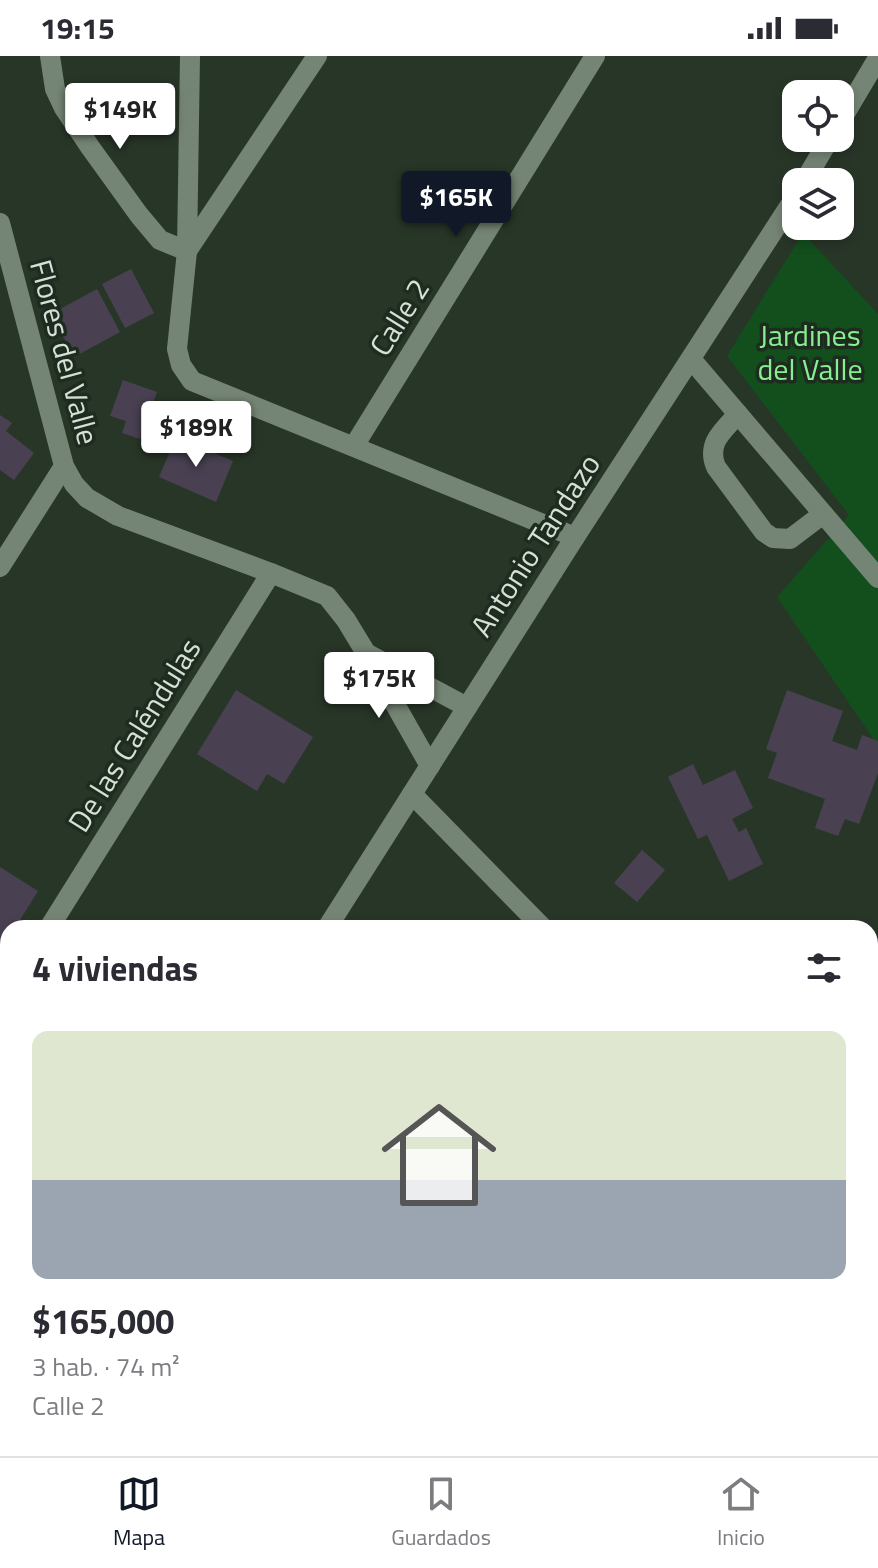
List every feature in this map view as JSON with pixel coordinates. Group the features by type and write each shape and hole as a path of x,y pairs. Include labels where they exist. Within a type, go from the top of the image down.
{"street":[{"path":"50,56 55,89 64,108 106,170 160,240 187,251"},
{"path":"190,56 187,251 177,349 181,365 192,381 575,537"},
{"path":"187,251 317,56"},
{"name":"Calle 2","path":"354,446 595,56"},
{"path":"854,98 878,58"},
{"name":"Antonio Tandazo","path":"332,920 782,218"},
{"name":"Flores del Valle","path":"0,223 64,466 74,484 87,498 118,516 327,596 366,653 430,766"},
{"path":"691,359 878,578"},
{"path":"738,414 716,440 712,458 764,532 773,538 790,539 823,514"},
{"path":"0,567 64,466"},
{"name":"De las Caléndulas","path":"54,920 271,573"},
{"path":"366,653 467,707"},
{"path":"412,794 535,920"}],"green space":[{"name":"Jardines del Valle","path":"799,240 809,240 878,314 878,746 777,597 849,515 727,356"}],"building":[{"path":"131,269 154,313 125,328 102,284"},
{"path":"97,289 120,332 74,357 51,314"},
{"path":"123,380 157,392 140,439 122,433 126,421 110,416"},
{"path":"0,415 12,423 6,431 34,453 14,480 0,470"},
{"path":"176,437 233,461 216,502 159,477"},
{"path":"236,690 313,737 284,784 267,774 257,791 197,754"},
{"path":"787,690 843,711 832,741 857,750 862,735 878,741 878,773 859,824 845,819 838,836 815,828 825,799 768,778 777,753 766,749"},
{"path":"693,764 703,785 735,770 753,808 732,819 739,832 746,828 763,864 729,881 707,835 698,839 668,777"},
{"path":"642,850 665,870 637,902 614,883"},
{"path":"0,867 38,891 20,920 0,920"}]}
